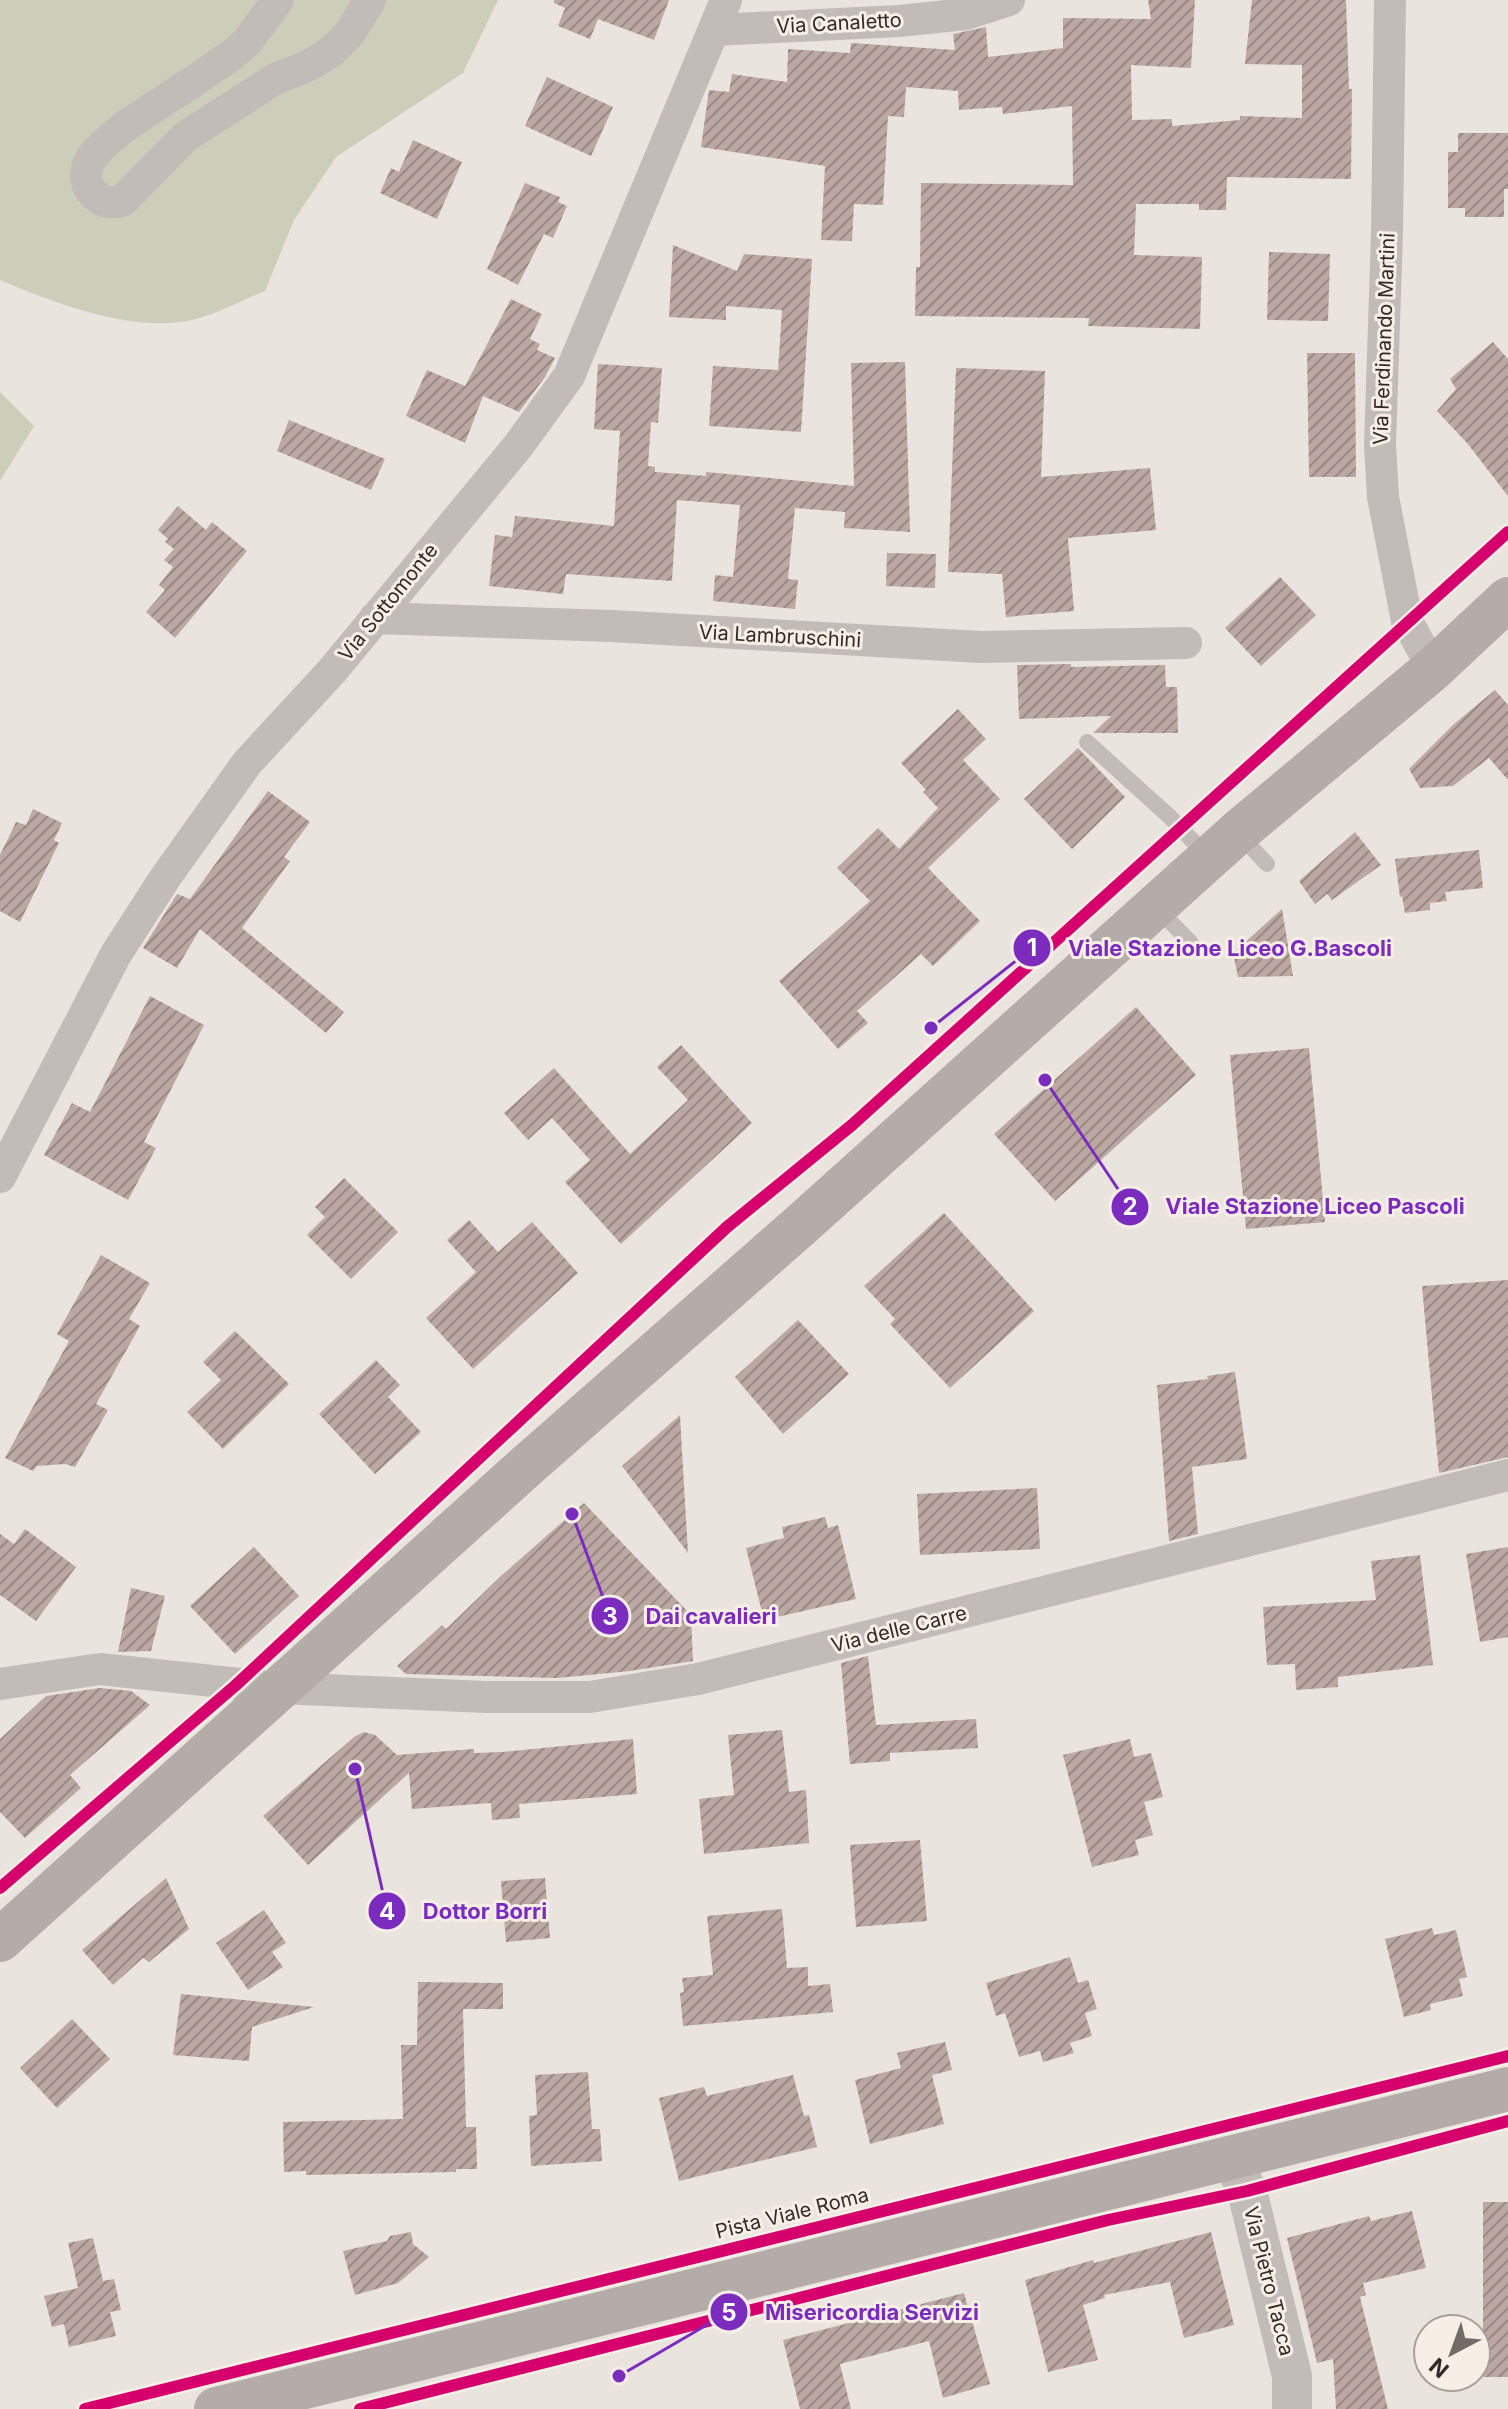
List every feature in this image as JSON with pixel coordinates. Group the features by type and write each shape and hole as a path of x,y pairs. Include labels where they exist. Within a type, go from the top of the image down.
{"main road":[{"path":"0,1940 1224,846 1433,669 1508,599"},
{"path":"216,2409 1508,2089"}],"street":[{"path":"278,0 247,42 232,55 127,125 90,160 86,175 88,186 94,194 103,201 122,201 132,194 185,137 275,79 310,65 332,51 349,34 370,0"},
{"name":"Via Sottomonte","path":"0,1177 116,954 165,878 247,763 332,671 518,446 569,376 726,0"},
{"name":"Via Canaletto","path":"715,30 899,21 966,14 1009,0"},
{"name":"Via Ferdinando Martini","path":"1390,0 1380,445 1383,497 1407,621 1433,669"},
{"name":"Via Lambruschini","path":"375,618 612,626 981,647 1186,643"},
{"name":"Via delle Carre","path":"0,1684 100,1669 279,1688 486,1697 590,1697 698,1679 1508,1475"},
{"name":"Via Pietro Tacca","path":"1231,2157 1247,2191 1292,2376 1292,2409"}],"lane":[{"path":"1087,742 1170,817 1224,846 1267,864"},
{"path":"1156,907 1191,943"}],"green space":[{"path":"0,0 498,0 463,73 336,157 294,220 265,291 196,319 148,323 70,307 0,280"},
{"path":"0,392 34,426 0,481"}],"building":[{"path":"554,0 669,0 654,40 598,19 590,39 558,26 565,8 554,3"},
{"path":"1148,0 1195,0 1191,68 1131,65 1132,120 1172,119 1172,126 1240,120 1240,116 1302,118 1302,65 1245,64 1252,0 1346,0 1349,89 1352,89 1351,179 1227,177 1226,210 1199,210 1199,204 1136,204 1134,255 1202,257 1200,329 1088,326 1089,318 915,316 916,267 920,267 921,183 1073,185 1072,106 1003,114 1002,107 959,110 958,91 906,87 904,117 888,116 883,205 854,204 852,241 821,240 825,166 701,147 709,90 729,92 732,74 787,82 788,49 850,53 851,43 955,50 953,34 986,27 988,57 1063,48 1063,18 1151,19"},
{"path":"547,77 613,107 591,156 525,126"},
{"path":"1458,133 1508,133 1508,189 1504,189 1504,217 1465,217 1465,208 1448,208 1448,152 1458,152"},
{"path":"413,140 462,162 437,219 380,193 391,168 399,172"},
{"path":"525,183 560,197 558,202 567,206 553,238 544,234 518,285 487,269"},
{"path":"673,245 737,271 744,254 812,259 801,432 709,426 713,366 778,370 782,310 726,306 726,320 669,317"},
{"path":"1269,252 1330,254 1328,321 1267,320"},
{"path":"511,299 542,314 530,339 540,344 537,350 555,358 519,412 483,396 465,443 406,416 427,370 465,386"},
{"path":"1493,342 1508,359 1508,496 1467,443 1437,411 1456,389 1450,379"},
{"path":"1307,353 1355,353 1356,477 1309,477"},
{"path":"905,362 910,532 844,528 845,512 795,508 788,579 798,580 795,609 713,601 715,575 733,577 740,505 677,500 672,581 566,574 563,594 489,586 495,535 512,537 515,516 614,526 620,431 594,429 598,364 662,368 658,423 651,422 648,466 655,467 655,472 706,476 706,472 854,486 851,363"},
{"path":"956,368 1045,371 1041,477 1150,468 1156,530 1068,538 1074,611 1006,617 1002,574 948,572"},
{"path":"289,420 385,459 371,490 277,451"},
{"path":"178,506 206,530 212,522 247,551 175,638 146,612 165,590 159,585 173,567 164,560 174,549 158,530"},
{"path":"887,553 936,554 935,588 886,586"},
{"path":"1280,577 1316,615 1261,666 1225,628"},
{"path":"1071,664 1071,667 1165,665 1166,687 1177,687 1178,733 1093,733 1111,716 1019,719 1017,665"},
{"path":"1495,690 1508,705 1508,780 1489,758 1453,786 1420,788 1409,769 1454,724"},
{"path":"958,709 986,739 963,760 1000,799 928,868 980,921 933,966 921,954 857,1011 868,1023 838,1049 779,981 870,901 837,868 878,828 899,849 938,808 901,763"},
{"path":"1078,748 1125,797 1072,849 1024,799"},
{"path":"268,791 310,822 284,857 290,861 242,928 344,1012 326,1033 200,929 177,968 143,948 177,894 190,899"},
{"path":"33,809 62,823 54,840 59,843 20,922 0,911 0,855 16,822 26,825"},
{"path":"1355,832 1381,865 1332,900 1327,894 1315,904 1299,881"},
{"path":"1479,850 1483,888 1445,892 1447,901 1430,903 1430,910 1405,913 1395,859"},
{"path":"1282,909 1293,976 1238,977 1233,953"},
{"path":"150,996 204,1025 144,1142 156,1148 128,1200 44,1155 72,1103 90,1112"},
{"path":"1136,1007 1196,1075 1055,1201 994,1134"},
{"path":"681,1045 752,1123 621,1244 565,1182 590,1160 552,1118 528,1140 504,1113 554,1068 630,1154 688,1100 657,1067"},
{"path":"1309,1048 1325,1222 1246,1229 1230,1055"},
{"path":"344,1178 398,1232 351,1279 307,1235 325,1217 315,1207"},
{"path":"944,1213 1034,1311 950,1388 890,1324 895,1319 864,1286"},
{"path":"469,1220 498,1252 532,1222 578,1273 473,1369 426,1318 476,1272 447,1240"},
{"path":"101,1255 150,1283 129,1319 140,1326 96,1404 108,1410 75,1467 65,1464 37,1466 33,1471 5,1458 69,1341 57,1334"},
{"path":"1508,1280 1508,1457 1439,1473 1422,1286"},
{"path":"798,1320 849,1374 783,1434 735,1377"},
{"path":"235,1331 289,1384 223,1449 187,1412 221,1380 203,1362"},
{"path":"376,1360 400,1385 388,1397 421,1432 375,1474 319,1414"},
{"path":"1235,1372 1247,1459 1192,1467 1198,1534 1169,1541 1157,1385 1208,1379 1207,1376"},
{"path":"680,1415 682,1451 688,1553 622,1466"},
{"path":"1037,1488 1040,1549 920,1555 917,1494"},
{"path":"584,1503 691,1615 693,1661 558,1678 406,1674 397,1666 442,1625 446,1629"},
{"path":"825,1517 828,1528 838,1525 856,1599 764,1620 746,1548 784,1538 782,1527"},
{"path":"25,1529 76,1567 36,1621 0,1595 0,1534 14,1544"},
{"path":"254,1547 299,1596 235,1654 190,1606"},
{"path":"1508,1547 1508,1637 1480,1642 1466,1554"},
{"path":"1420,1555 1433,1665 1338,1677 1338,1687 1296,1690 1295,1664 1267,1665 1263,1607 1376,1600 1371,1561"},
{"path":"131,1588 165,1596 151,1651 118,1652"},
{"path":"868,1656 876,1725 976,1719 978,1748 890,1753 890,1761 850,1764 841,1663"},
{"path":"100,1688 131,1691 150,1705 70,1775 81,1788 25,1838 0,1812 0,1739 46,1696"},
{"path":"782,1730 789,1792 806,1790 809,1843 704,1854 699,1799 734,1795 728,1735"},
{"path":"364,1732 375,1735 397,1755 474,1749 474,1753 502,1752 633,1739 637,1794 519,1804 520,1818 492,1820 491,1803 412,1809 409,1773 308,1865 263,1816 354,1737"},
{"path":"1130,1739 1134,1757 1151,1753 1163,1797 1144,1802 1153,1835 1135,1840 1139,1855 1092,1867 1063,1755"},
{"path":"920,1840 927,1921 856,1927 850,1845"},
{"path":"166,1878 189,1929 149,1962 143,1958 113,1985 82,1950"},
{"path":"545,1878 550,1938 506,1942 501,1881"},
{"path":"782,1909 787,1968 808,1967 808,1986 830,1984 833,2012 683,2026 682,1978 713,1975 707,1916"},
{"path":"264,1910 286,1943 272,1952 283,1967 248,1990 216,1943"},
{"path":"1432,1928 1434,1935 1456,1930 1467,1977 1459,1979 1463,1996 1430,2004 1431,2010 1404,2017 1385,1939"},
{"path":"1070,1957 1078,1983 1088,1980 1097,2009 1085,2013 1092,2036 1070,2043 1074,2053 1043,2062 1040,2051 1019,2057 1005,2013 996,2016 986,1983"},
{"path":"418,1982 503,1983 503,2009 463,2009 466,2127 476,2127 477,2169 306,2175 306,2171 284,2172 283,2122 403,2119 401,2045 417,2045"},
{"path":"181,1994 314,2007 252,2027 249,2061 173,2055"},
{"path":"72,2019 110,2059 57,2108 20,2068"},
{"path":"945,2042 952,2070 932,2075 944,2124 870,2144 855,2080 901,2068 897,2053"},
{"path":"588,2072 592,2129 600,2129 602,2161 531,2166 529,2116 537,2115 535,2075"},
{"path":"793,2075 804,2116 809,2115 817,2147 679,2181 659,2098 704,2087 707,2096"},
{"path":"1483,2202 1508,2202 1508,2377 1492,2377 1492,2313 1483,2313"},
{"path":"1412,2211 1426,2268 1363,2283 1366,2295 1360,2297 1388,2409 1336,2409 1333,2359 1317,2363 1287,2238 1369,2216 1371,2221"},
{"path":"411,2232 413,2244 429,2257 398,2283 355,2295 343,2251"},
{"path":"1211,2232 1234,2325 1184,2338 1170,2282 1104,2295 1105,2298 1083,2305 1098,2360 1048,2372 1025,2280"},
{"path":"93,2238 103,2281 114,2279 121,2310 110,2312 116,2336 69,2347 64,2324 52,2327 44,2296 78,2288 68,2243"},
{"path":"964,2293 990,2384 943,2398 929,2341 840,2364 851,2409 800,2409 783,2340"}],"cycle path":[{"path":"0,1888 236,1685 727,1227 852,1125 1508,532"},
{"name":"Pista Viale Roma","path":"85,2409 1508,2056"},
{"path":"360,2409 1108,2220 1247,2191 1508,2121"}],"place":[{"name":"Viale Stazione Liceo G.Bascoli","path":"931,1028"},
{"name":"Viale Stazione Liceo Pascoli","path":"1045,1080"},
{"name":"Dai cavalieri","path":"572,1514"},
{"name":"Dottor Borri","path":"355,1769"},
{"name":"Misericordia Servizi","path":"619,2376"}]}
